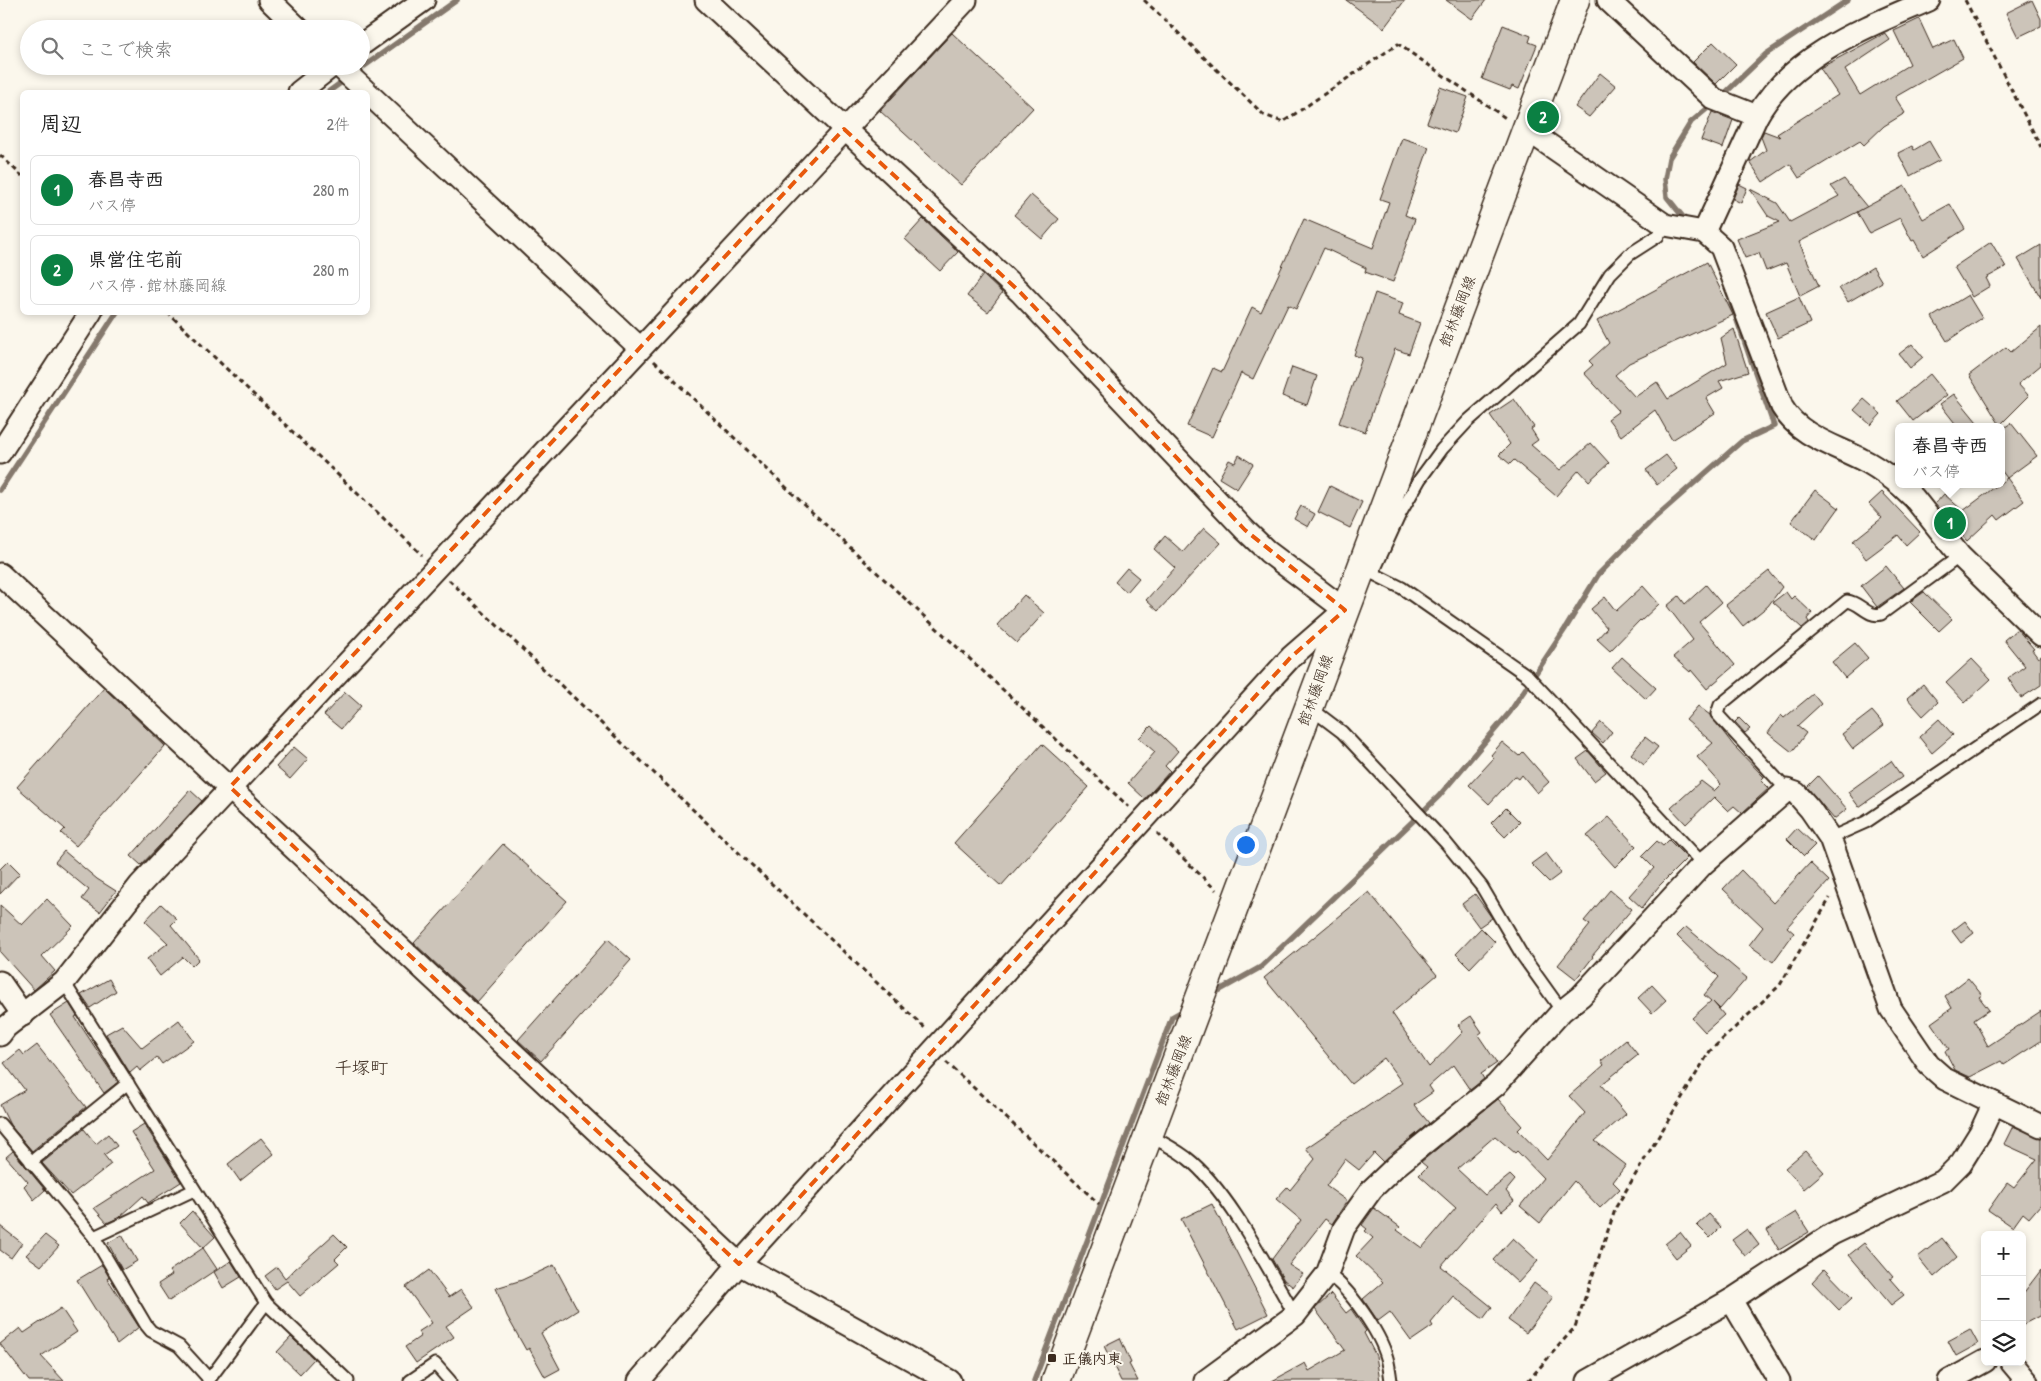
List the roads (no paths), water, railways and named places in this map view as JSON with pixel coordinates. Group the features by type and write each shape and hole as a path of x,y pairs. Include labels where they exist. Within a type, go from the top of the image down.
{"main road":[{"name":"館林藤岡線","path":"1056,1381 1345,610 1367,570 1526,129 1575,0"}],"street":[{"path":"268,0 289,20"},
{"path":"370,39 424,0"},
{"path":"639,1381 739,1264 1291,657 1345,610 1268,552 1020,292 706,0"},
{"path":"0,1035 6,1027 24,1015 64,982 140,885 230,787 966,0"},
{"path":"1608,0 1714,99 1757,116"},
{"path":"1704,232 1757,116 1768,97 1784,79 1809,61 1866,27 1930,0"},
{"path":"302,90 321,75"},
{"path":"349,75 365,90"},
{"path":"370,95 640,348"},
{"path":"1526,129 1665,226 1704,232 1721,247 1782,407 1789,418 1800,428 1871,464 1895,481"},
{"path":"0,453 89,315"},
{"path":"1903,488 1914,498 1960,556 2041,636"},
{"path":"0,574 739,1264 950,1381"},
{"path":"1205,1381 1295,1315 1327,1274 1344,1228 1372,1189 1396,1166 1496,1085 1562,1011 1581,996 1703,864 1787,790 1796,794 1810,809 1830,838 1891,1009 1934,1069 1945,1079 2041,1126"},
{"path":"0,982 24,1015"},
{"path":"1588,1381 1731,1300 1832,1234 1943,1181 1961,1163 1981,1131 1994,1103"},
{"path":"1731,1300 1779,1381"},
{"path":"1949,1381 1981,1363"},
{"path":"2014,1366 2027,1381"}],"lane":[{"path":"1665,226 1658,236 1630,254 1610,274 1579,324 1468,421 1442,449 1420,479 1367,570 1402,588 1528,676 1703,864"},
{"path":"1787,790 1717,714 1720,705 1847,602 1852,602 1872,614 1881,614 1960,556"},
{"path":"1830,838 1873,817 2041,704"},
{"path":"1309,707 1342,732 1446,842 1482,887 1522,955 1562,1011"},
{"path":"64,982 266,1302 348,1381"},
{"path":"31,1162 128,1083"},
{"path":"0,1124 94,1237 151,1331 178,1346 209,1380 266,1302"},
{"path":"1148,1135 1188,1159 1208,1180 1248,1236 1295,1315"},
{"path":"94,1237 194,1190"},
{"path":"1327,1274 1337,1280 1378,1337 1387,1357 1391,1381"},
{"path":"410,1381 435,1364 450,1381"}],"waterway":[{"path":"370,62 457,0"},
{"path":"1721,97 1766,54 1848,0"},
{"path":"331,90 352,75"},
{"path":"1687,222 1667,197 1665,179 1669,158 1691,122 1714,103"},
{"path":"1211,995 1261,967 1439,796 1510,712 1598,575 1651,521 1742,441 1774,426 1731,303"},
{"path":"0,490 115,315"},
{"path":"1034,1381 1172,1017 1186,1009"}],"place":[{"name":"県営住宅前","path":"1543,117"},
{"name":"春昌寺西","path":"1950,523"},
{"name":"正儀内東","path":"1052,1358"}],"district":[{"name":"千塚町","path":"361,1067"}]}
